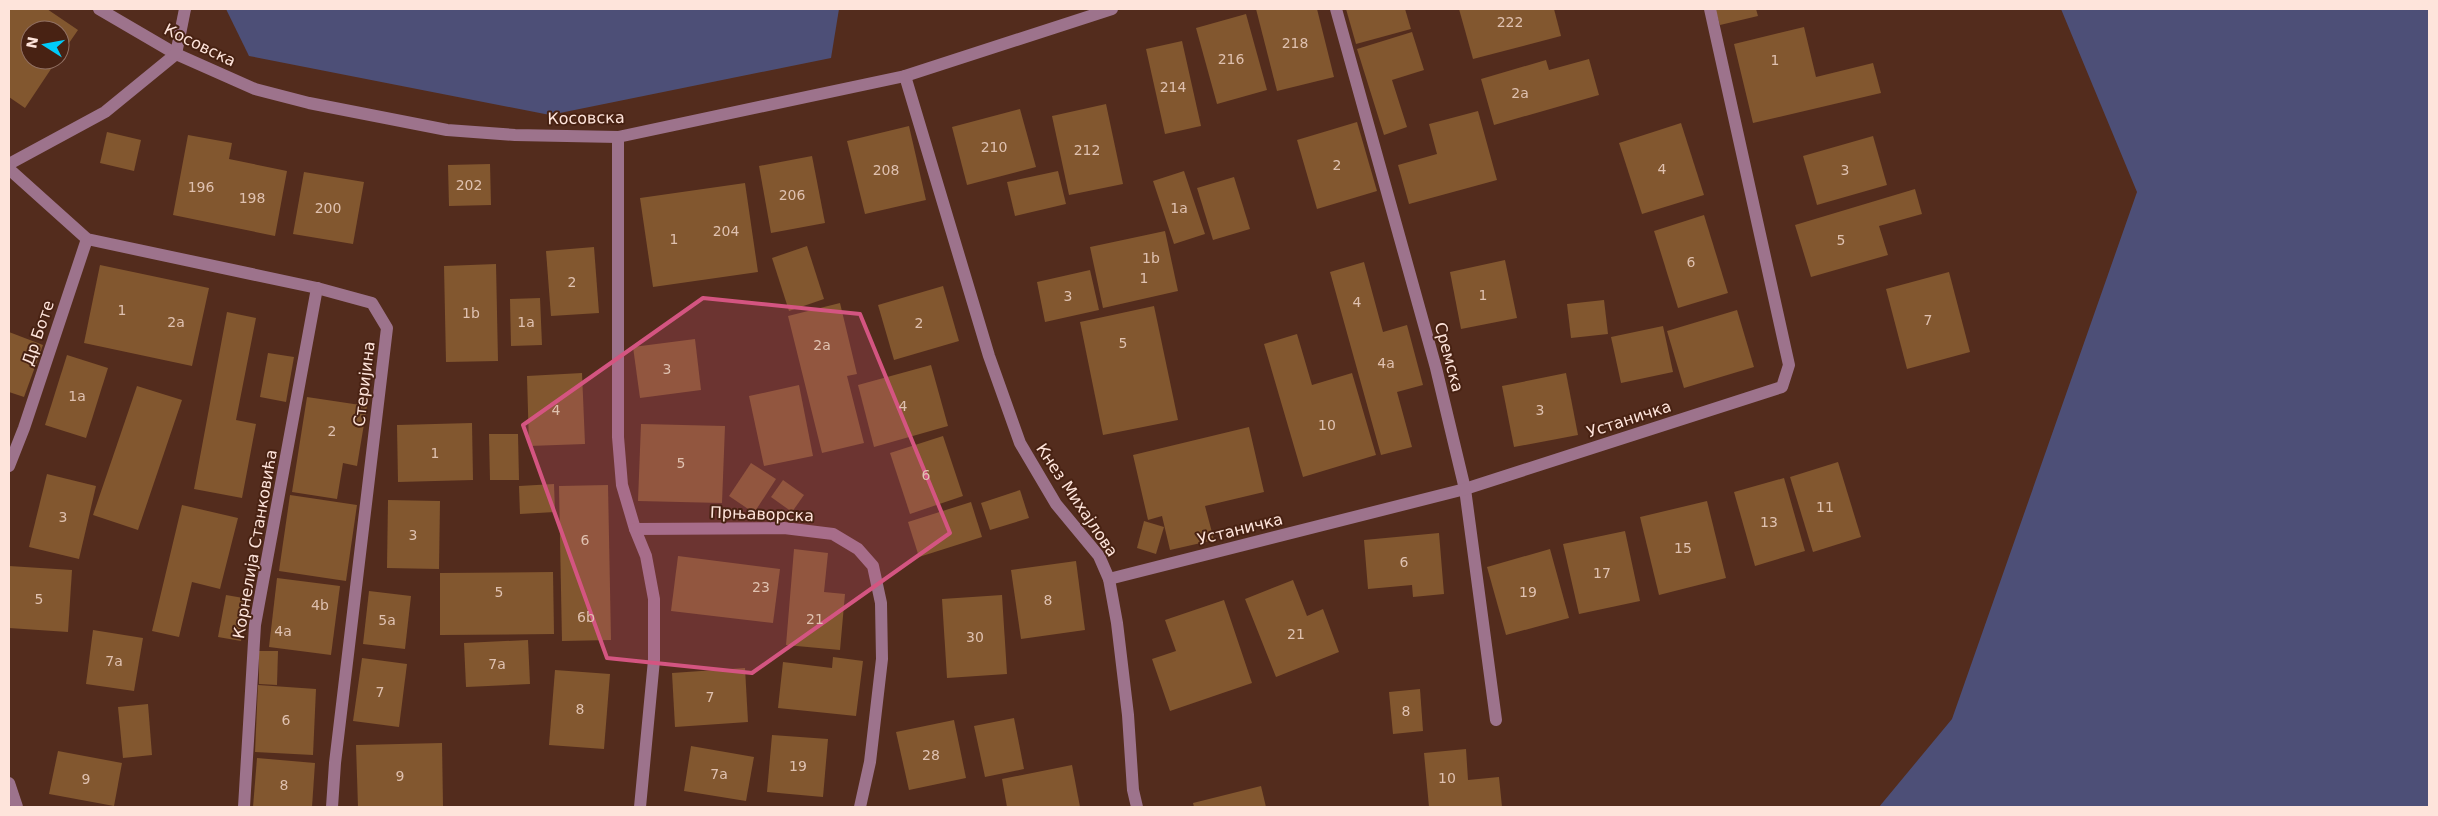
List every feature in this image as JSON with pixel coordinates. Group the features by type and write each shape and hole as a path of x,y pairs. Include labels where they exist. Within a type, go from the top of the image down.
{"street":[{"name":"Косовска","path":"99,9 176,54 255,89 372,116 457,131 515,136 618,137 905,76 1112,9"},
{"path":"9,164 105,112 176,54 185,9"},
{"name":"Сремска","path":"1336,9 1436,368 1466,489 1496,720"},
{"name":"Устаничка","path":"1109,579 1466,489 1782,387 1789,365 1710,9"},
{"name":"Кнез Михајлова","path":"905,76 989,356 1020,442 1056,504 1099,556 1109,579 1117,622 1133,790 1137,807"},
{"path":"618,137 618,436 622,485 635,529 646,556 654,599 654,660 640,807"},
{"name":"Стеријина","path":"9,169 87,239 317,288 372,303 387,328 336,753 332,807"},
{"name":"Др Боте","path":"9,466 24,428 87,239"},
{"name":"Корнелија Станковића","path":"244,807 255,625 317,288"},
{"name":"Прњаворска","path":"635,529 784,528 833,534 858,549 873,566 881,603 882,659 870,762 860,807"},
{"path":"9,783 17,807"}],"highlighted area":[{"path":"703,298 860,314 950,533 752,673 607,658 523,425"}],"shaded area":[{"path":"226,9 839,9 831,58 550,115 249,56"},
{"path":"2061,9 2429,9 2429,807 1879,807 1952,719 2137,192"}],"building":[{"path":"9,9 47,9 63,20 20,20 20,70 50,70 25,108 9,97"},
{"path":"1256,9 1317,9 1334,77 1277,91"},
{"path":"1346,9 1405,9 1411,29 1356,44"},
{"path":"1459,9 1554,9 1561,36 1473,59"},
{"path":"1715,9 1756,9 1758,16 1720,25"},
{"path":"1246,14 1267,90 1217,104 1196,28"},
{"path":"70,25 78,30 70,42"},
{"path":"1804,27 1816,77 1873,63 1881,93 1753,123 1734,44"},
{"path":"1412,32 1424,70 1392,80 1407,127 1384,135 1357,49"},
{"path":"1182,41 1201,126 1165,134 1146,49"},
{"path":"1589,59 1599,95 1494,125 1481,79 1546,60 1549,70"},
{"path":"1106,104 1123,184 1069,195 1052,116"},
{"path":"1020,109 1036,167 967,185 952,127"},
{"path":"1478,111 1497,180 1409,204 1398,165 1437,154 1429,124"},
{"path":"1357,122 1377,191 1317,209 1297,140"},
{"path":"1681,123 1704,195 1642,214 1619,143"},
{"path":"909,126 926,200 865,214 847,141"},
{"path":"107,132 141,140 134,171 100,163"},
{"path":"188,135 232,143 229,159 287,171 275,236 173,215"},
{"path":"1873,136 1887,185 1817,205 1803,156"},
{"path":"812,156 825,223 771,233 759,166"},
{"path":"490,164 491,205 449,206 448,165"},
{"path":"1058,171 1066,204 1015,216 1007,182"},
{"path":"1184,171 1205,234 1174,244 1153,181"},
{"path":"304,172 364,182 353,244 293,234"},
{"path":"1234,177 1250,229 1213,240 1197,188"},
{"path":"745,183 758,272 653,287 640,198"},
{"path":"1915,189 1922,214 1879,226 1888,255 1811,277 1795,225"},
{"path":"1704,215 1728,293 1678,308 1654,231"},
{"path":"1165,231 1178,291 1103,308 1090,247"},
{"path":"807,246 824,299 789,311 772,258"},
{"path":"594,247 599,313 551,316 546,251"},
{"path":"1505,260 1517,318 1461,329 1450,272"},
{"path":"1364,262 1383,332 1407,325 1423,385 1397,392 1412,447 1381,455 1330,272"},
{"path":"496,264 498,361 446,362 444,266"},
{"path":"100,265 209,288 192,366 84,343"},
{"path":"1090,270 1099,310 1045,322 1037,282"},
{"path":"1949,272 1970,352 1907,369 1886,289"},
{"path":"943,286 959,341 894,360 878,305"},
{"path":"540,298 542,345 511,346 510,299"},
{"path":"1604,300 1608,334 1571,338 1567,304"},
{"path":"840,303 857,374 847,376 864,443 822,453 788,316"},
{"path":"1154,306 1178,420 1103,435 1080,322"},
{"path":"1737,310 1754,367 1684,388 1667,331"},
{"path":"227,312 256,318 236,420 256,424 242,498 194,489"},
{"path":"1663,326 1673,372 1621,383 1611,337"},
{"path":"9,332 43,345 24,397 9,392"},
{"path":"1297,334 1312,385 1352,373 1376,455 1303,477 1264,344"},
{"path":"695,339 701,390 640,398 633,347"},
{"path":"268,353 294,357 286,402 260,397"},
{"path":"67,355 108,368 86,438 45,425"},
{"path":"931,365 948,426 874,447 858,385"},
{"path":"582,373 585,444 529,446 527,376"},
{"path":"1566,373 1578,435 1514,447 1502,386"},
{"path":"799,385 813,456 764,466 749,396"},
{"path":"137,386 182,400 138,530 93,515"},
{"path":"307,397 367,406 357,466 343,463 337,499 292,492"},
{"path":"472,423 473,480 398,482 397,425"},
{"path":"641,424 725,426 722,503 638,501"},
{"path":"1249,427 1264,492 1205,506 1214,540 1170,550 1162,516 1148,520 1133,455"},
{"path":"489,434 518,434 519,480 490,480"},
{"path":"943,436 963,496 910,514 890,453"},
{"path":"1838,462 1861,537 1813,552 1790,477"},
{"path":"751,463 776,479 754,513 729,496"},
{"path":"47,474 96,486 79,559 29,547"},
{"path":"1784,478 1805,551 1755,566 1734,492"},
{"path":"783,480 804,495 792,512 771,497"},
{"path":"554,484 555,512 520,514 519,486"},
{"path":"608,485 611,640 562,641 559,486"},
{"path":"1020,490 1029,518 990,530 981,503"},
{"path":"290,495 357,505 346,581 279,571"},
{"path":"388,500 440,501 439,569 387,568"},
{"path":"1707,501 1726,578 1659,595 1640,517"},
{"path":"971,502 982,537 919,557 908,522"},
{"path":"182,505 238,518 220,589 192,582 179,637 152,631"},
{"path":"1144,521 1164,527 1156,554 1137,548"},
{"path":"1625,531 1640,601 1579,614 1563,544"},
{"path":"1439,533 1444,594 1413,597 1412,585 1368,589 1364,540"},
{"path":"794,549 828,553 824,592 845,594 840,650 786,645"},
{"path":"1550,549 1569,618 1506,635 1487,567"},
{"path":"678,556 780,569 773,623 671,611"},
{"path":"1076,561 1085,630 1021,639 1011,570"},
{"path":"9,566 72,570 68,632 9,628"},
{"path":"553,572 554,634 440,635 440,573"},
{"path":"277,578 340,586 331,655 269,647"},
{"path":"1293,580 1307,616 1323,609 1339,652 1276,677 1245,599"},
{"path":"369,591 411,596 405,649 363,644"},
{"path":"226,595 249,599 241,641 218,637"},
{"path":"1002,595 1007,674 947,678 942,599"},
{"path":"1224,600 1252,683 1170,711 1152,659 1176,651 1165,620"},
{"path":"93,630 143,638 134,691 86,684"},
{"path":"528,640 530,684 466,687 464,643"},
{"path":"259,651 278,651 277,685 259,684"},
{"path":"833,657 863,661 856,716 778,708 783,662 832,668"},
{"path":"362,658 407,664 399,727 353,721"},
{"path":"745,668 748,722 675,727 672,673"},
{"path":"555,670 610,674 604,749 549,745"},
{"path":"258,685 316,689 313,755 255,752"},
{"path":"1420,689 1423,731 1393,734 1389,692"},
{"path":"148,704 152,755 123,758 118,707"},
{"path":"1014,718 1024,769 985,777 974,726"},
{"path":"954,720 966,778 909,790 896,732"},
{"path":"772,735 828,739 823,797 767,792"},
{"path":"442,743 443,807 358,807 356,745"},
{"path":"691,746 754,757 746,801 684,791"},
{"path":"1466,749 1468,780 1499,777 1502,807 1429,807 1424,753"},
{"path":"58,751 122,763 114,806 49,794"},
{"path":"257,758 315,763 312,807 253,807"},
{"path":"1072,765 1080,807 1007,807 1002,779"},
{"path":"1261,786 1266,807 1194,807 1193,803"}]}
